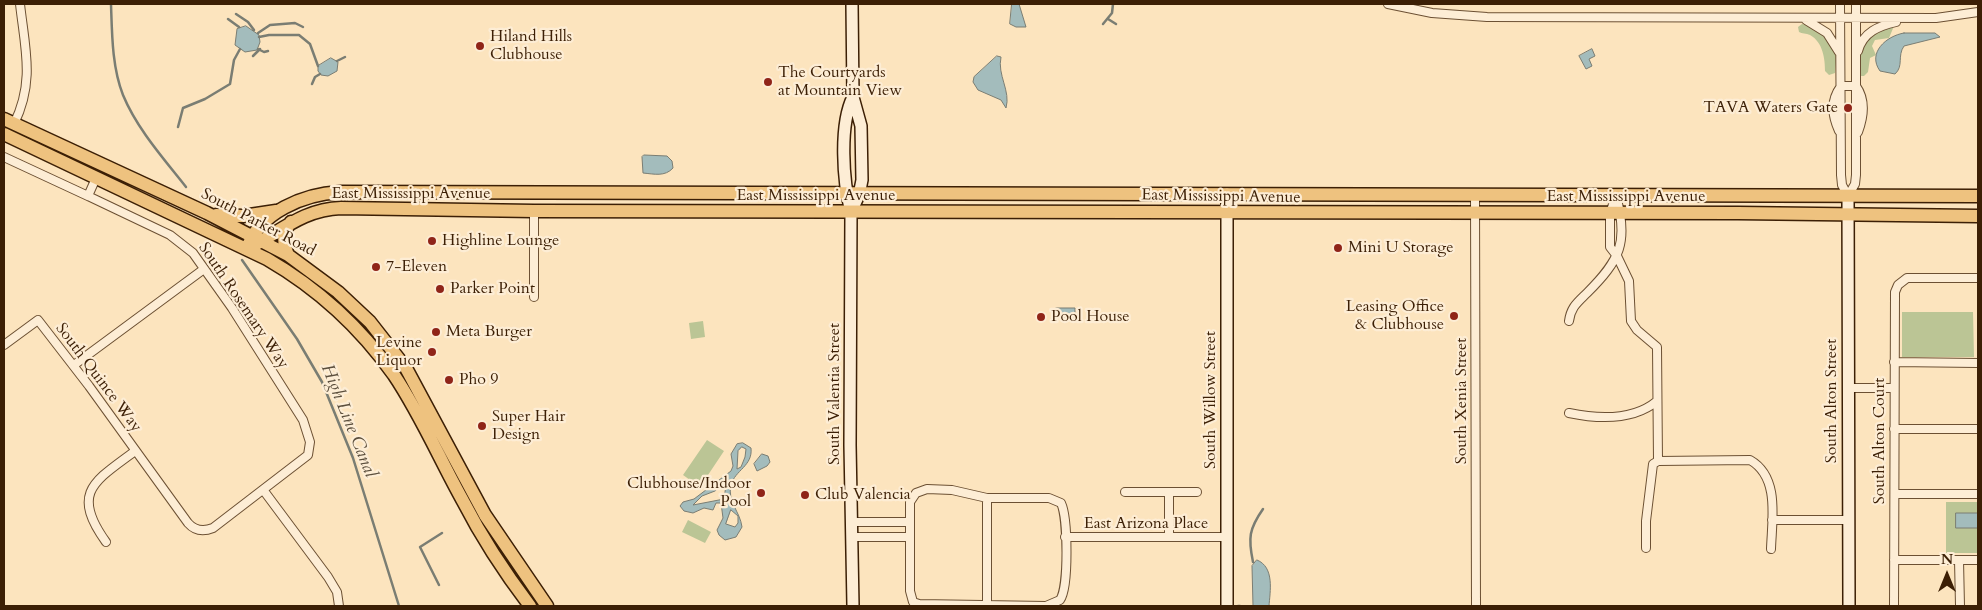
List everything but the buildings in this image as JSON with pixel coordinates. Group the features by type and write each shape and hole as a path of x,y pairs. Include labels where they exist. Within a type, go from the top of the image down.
{"main road":[{"name":"South Parker Road","path":"9,121 207,213 288,255 317,275 344,298 370,322 396,355 419,390 488,518 547,606"},
{"name":"South Parker Road","path":"4,134 248,249 309,286 344,316 376,352 404,391 479,530 530,606"},
{"name":"East Mississippi Avenue","path":"248,249 257,239 264,222 283,210 313,195 340,192 853,195 1978,196"},
{"name":"East Mississippi Avenue","path":"257,239 313,212 332,208 534,211 1848,214 1978,216"},
{"path":"207,213 243,216 283,210"},
{"path":"288,255 284,241 291,222"}],"street":[{"path":"9,121 24,102 27,86 20,4"},
{"name":"South Valentia Street","path":"852,4 853,97 861,126 862,180 853,195"},
{"path":"1388,4 1432,13 1472,17 1944,18 1978,12"},
{"name":"South Alton Street","path":"1840,4 1841,86 1834,96 1833,114 1841,136 1842,182 1848,196 1849,606"},
{"name":"South Alton Street","path":"1848,196 1855,184 1856,4"},
{"path":"1802,18 1815,24 1828,34 1840,58"},
{"path":"1856,57 1862,41 1874,30 1909,18"},
{"path":"1841,86 1856,86"},
{"name":"South Valentia Street","path":"853,97 848,108 846,125 853,195 851,212 850,445 853,522 853,606"},
{"name":"South Rosemary Way","path":"4,157 170,235 188,248 232,308 303,420 310,442 308,455 264,491"},
{"path":"88,196 96,178"},
{"name":"South Willow Street","path":"1227,194 1227,606"},
{"name":"South Xenia Street","path":"1476,195 1476,606"},
{"path":"1616,196 1616,214 1610,247 1617,256 1629,281 1631,320 1637,330 1656,348 1658,460"},
{"path":"534,211 534,297"},
{"path":"1569,322 1571,310 1596,284 1617,256"},
{"path":"74,366 204,269"},
{"name":"South Alton Court","path":"1894,606 1894,298 1898,285 1905,279 1978,278"},
{"name":"South Quince Way","path":"4,345 38,320 74,366 192,528 199,531 213,528 264,491"},
{"path":"1894,362 1978,363"},
{"path":"1848,388 1894,388"},
{"path":"1569,413 1588,417 1622,416 1649,407 1657,401"},
{"path":"1894,429 1978,429"},
{"name":"South Quince Way","path":"106,542 90,513 90,493 102,476 135,451"},
{"path":"1646,548 1650,480 1653,464 1658,460 1750,460 1758,465 1770,483 1771,549"},
{"path":"927,490 952,490 987,498 1049,498 1061,503 1065,514 1065,588 1060,600 1046,606 919,604 913,602 910,591 910,502 916,493 927,490"},
{"path":"264,491 328,577 337,592 339,606"},
{"path":"1125,492 1197,492"},
{"path":"1168,537 1169,492"},
{"path":"1894,494 1978,494"},
{"path":"987,498 987,604"},
{"path":"1772,520 1849,520"},
{"path":"853,522 910,522"},
{"path":"853,537 910,538"},
{"name":"East Arizona Place","path":"1065,537 1227,538"},
{"path":"1894,560 1978,560"},
{"path":"1959,560 1960,606"}],"green space":[{"path":"1802,24 1821,29 1837,51 1835,73 1829,75 1825,71 1824,56 1820,46 1810,35 1799,32 1798,27"},
{"path":"1894,26 1889,38 1875,40 1872,46 1876,55 1870,58 1868,72 1864,76 1860,76 1857,70 1858,62 1865,41 1874,34"},
{"path":"1902,312 1973,312 1974,357 1902,357"},
{"path":"703,321 705,337 691,339 689,323"},
{"path":"707,440 724,451 700,487 683,475"},
{"path":"1946,502 1978,502 1978,553 1946,553"},
{"path":"688,520 711,532 705,543 682,532"}],"water":[{"path":"1012,4 1019,4 1026,27 1016,27 1010,24"},
{"path":"246,26 259,35 260,42 257,50 245,52 235,45 237,29"},
{"path":"1904,33 1935,33 1940,37 1904,46 1899,68 1895,74 1880,71 1876,58 1880,46 1891,38"},
{"path":"1592,49 1595,56 1589,59 1592,66 1586,69 1579,56"},
{"path":"997,56 1001,57 1000,64 1007,95 1006,108 1001,100 978,90 973,82 974,77"},
{"path":"331,58 338,62 337,71 328,76 321,75 318,71 318,66"},
{"path":"644,155 667,156 672,161 673,168 663,174 643,173 642,157"},
{"path":"1056,308 1075,308 1075,318 1056,317"},
{"path":"743,443 751,448 747,464 736,475 730,491 732,502 741,521 742,527 736,537 725,540 719,535 717,530 723,518 721,503 716,503 713,510 704,508 693,513 684,511 680,506 683,502 694,499 731,471 733,466 731,454 737,444","holes":["742,447 746,449 745,457 741,467 737,469 738,451","722,483 726,485 724,499 693,505 702,496 715,491","731,510 738,516 738,523 735,527 726,524"]},
{"path":"762,454 768,456 770,462 767,466 757,471 754,464"},
{"path":"1956,513 1978,513 1978,528 1956,528"},
{"path":"1257,560 1263,563 1269,574 1269,606 1253,606 1252,566"}],"waterway":[{"name":"High Line Canal","path":"111,4 115,62 123,95 143,132 186,187"},
{"path":"1103,24 1112,13 1113,4"},
{"path":"236,14 248,22 254,30"},
{"path":"228,19 239,27"},
{"path":"1108,19 1116,24"},
{"path":"258,33 270,25 295,23 303,27"},
{"path":"259,37 299,35 310,44 318,66"},
{"path":"178,127 183,108 205,99 230,84 234,60 240,49"},
{"path":"258,49 264,52 268,51"},
{"path":"253,56 260,49"},
{"path":"337,61 345,57"},
{"path":"312,84 315,77 320,74"},
{"name":"High Line Canal","path":"242,260 297,339 322,382 353,458 399,606"},
{"path":"1253,562 1250,546 1252,528 1263,509"},
{"path":"439,585 420,547 442,533"}],"place":[{"name":"Hiland Hills Clubhouse","path":"480,46"},
{"name":"The Courtyards at Mountain View","path":"768,82"},
{"name":"TAVA Waters Gate","path":"1848,108"},
{"name":"Highline Lounge","path":"432,241"},
{"name":"Mini U Storage","path":"1338,248"},
{"name":"7-Eleven","path":"376,267"},
{"name":"Parker Point","path":"440,289"},
{"name":"Leasing Office & Clubhouse","path":"1454,316"},
{"name":"Pool House","path":"1041,317"},
{"name":"Meta Burger","path":"436,332"},
{"name":"Levine Liquor","path":"432,352"},
{"name":"Pho 9","path":"449,380"},
{"name":"Super Hair Design","path":"482,426"},
{"name":"Clubhouse/Indoor Pool","path":"761,493"},
{"name":"Club Valencia","path":"805,495"}]}
